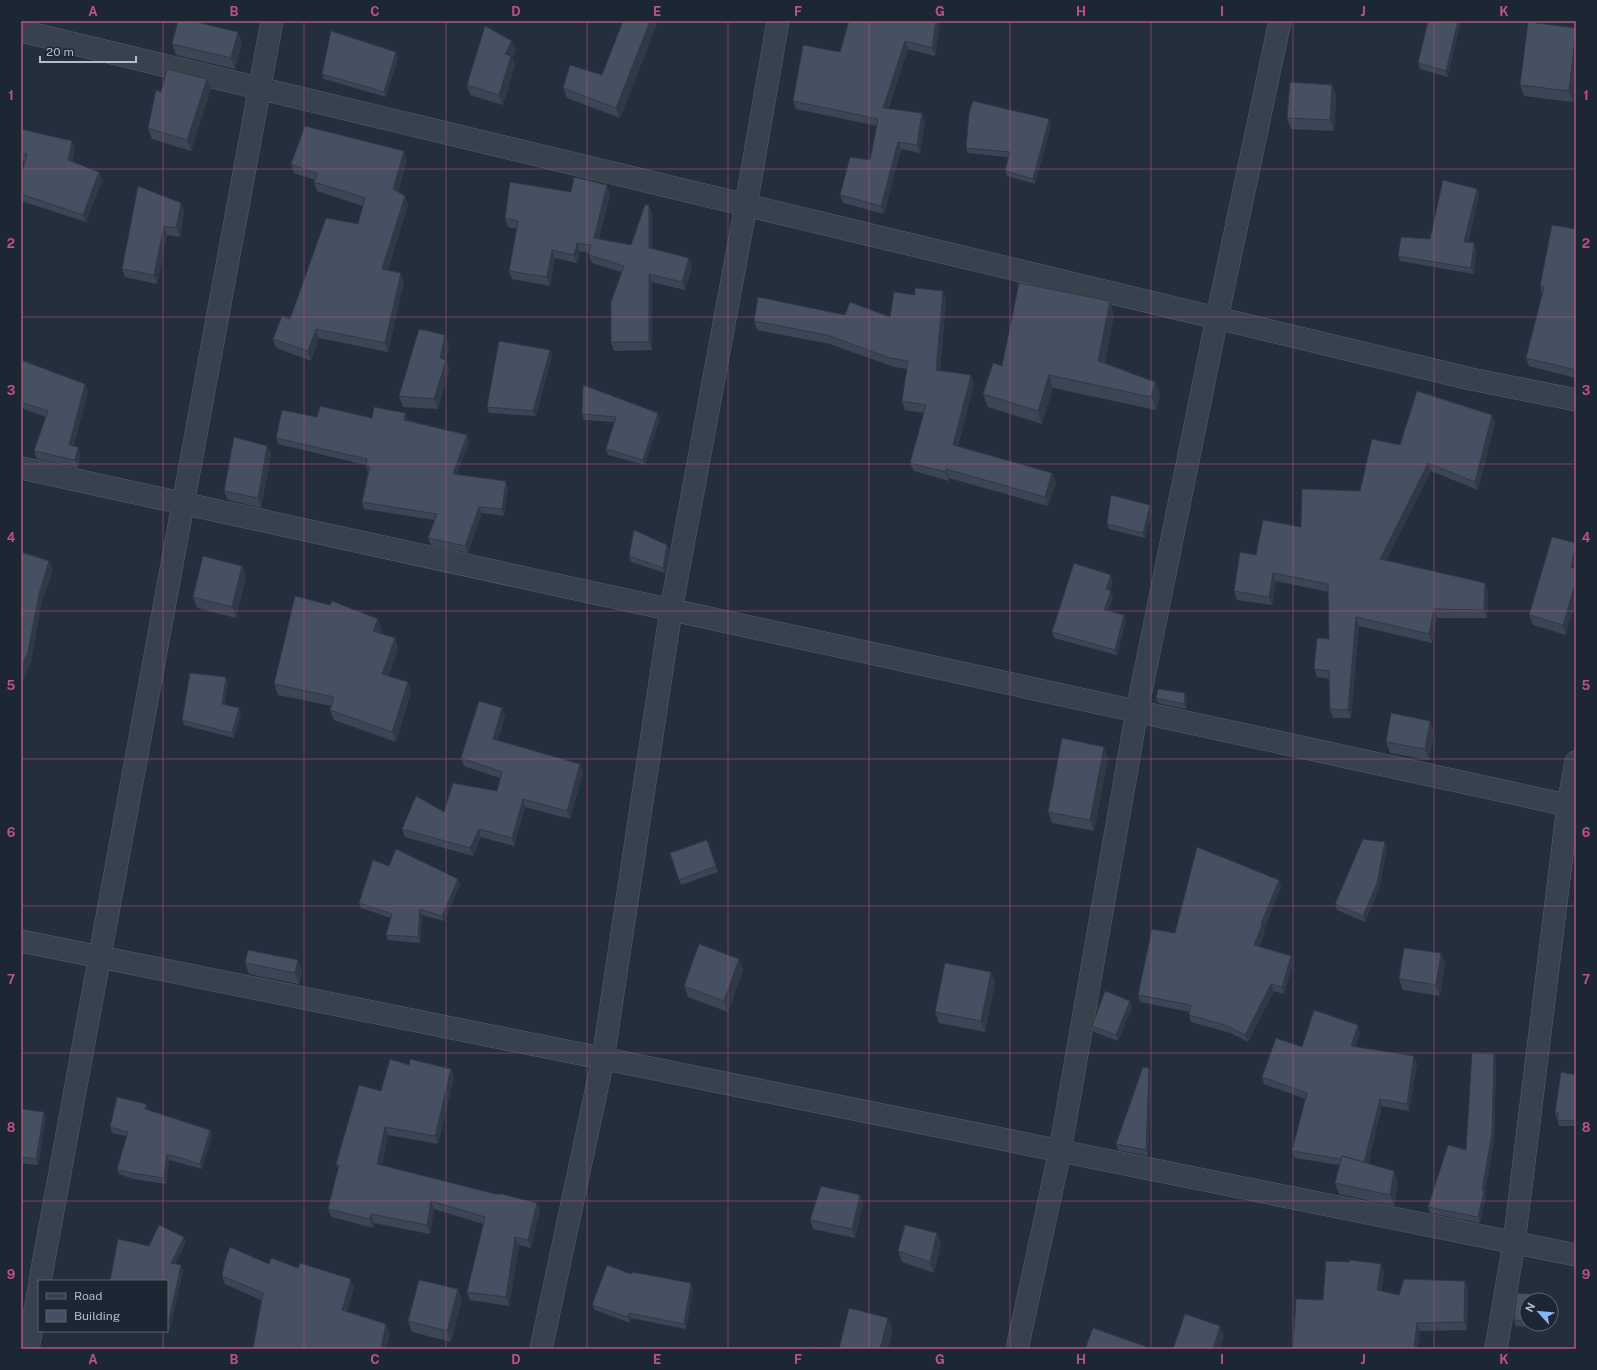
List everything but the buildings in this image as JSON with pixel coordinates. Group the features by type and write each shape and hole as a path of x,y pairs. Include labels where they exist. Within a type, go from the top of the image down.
{"street":[{"path":"40,1280 272,21"},
{"path":"541,1349 602,1059 671,610 746,205 778,21"},
{"path":"1017,1349 1060,1151 1137,711 1217,318 1280,21"},
{"path":"21,31 1471,379 1576,400"},
{"path":"21,468 1572,806"},
{"path":"1496,1349 1514,1243 1572,806 1576,762"},
{"path":"21,941 1576,1255"},
{"path":"28,1349 38,1294"}]}
